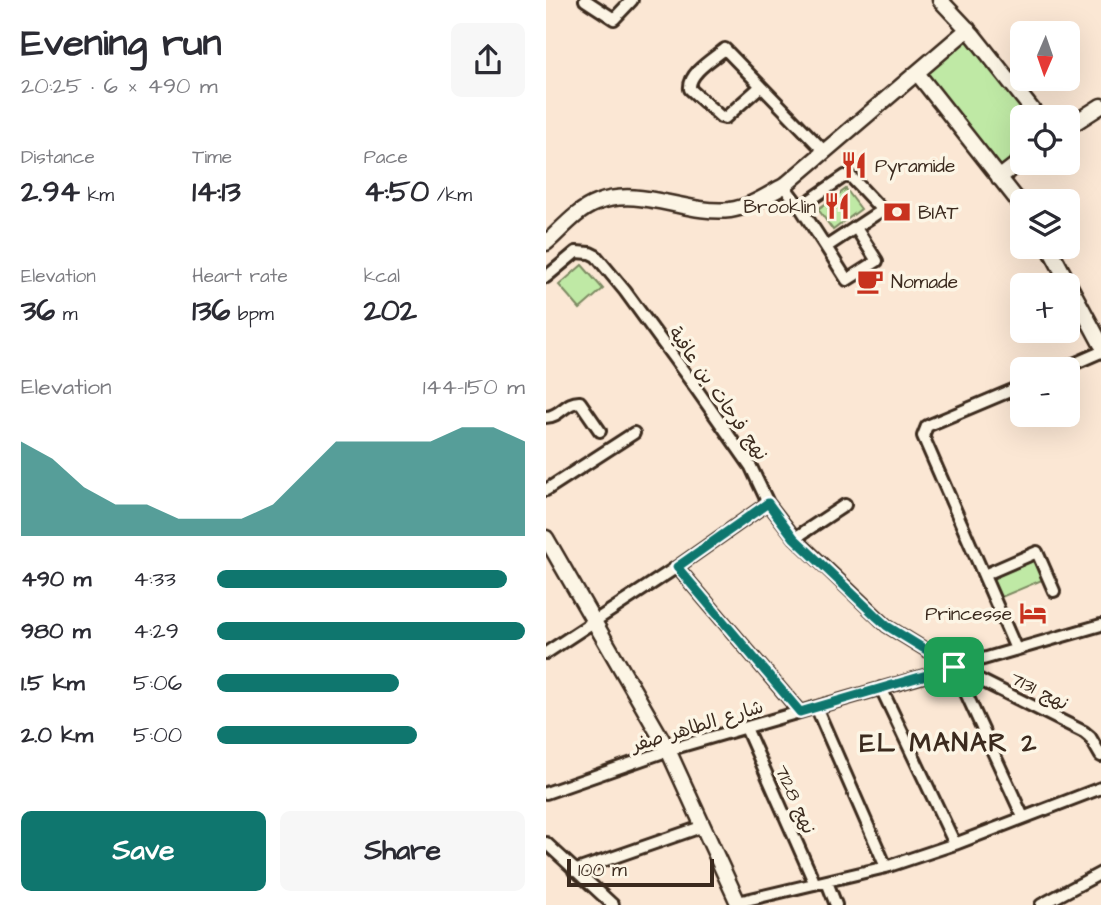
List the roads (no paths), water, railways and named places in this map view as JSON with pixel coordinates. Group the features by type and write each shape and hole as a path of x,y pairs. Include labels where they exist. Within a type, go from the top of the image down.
{"street":[{"path":"585,0 615,19 632,0"},
{"path":"940,0 968,29 1028,105"},
{"path":"546,243 588,206 607,199 646,200 711,210 750,205 784,186 968,29"},
{"path":"761,86 724,118 689,86 692,78 725,49 824,150"},
{"path":"917,73 1010,191"},
{"path":"1080,119 1101,106"},
{"path":"999,178 1010,169"},
{"path":"800,207 842,177 848,176 882,210 825,247"},
{"path":"784,186 847,281 877,261 856,228"},
{"name":"نهج فرحات بن عافية","path":"546,277 576,252 590,253 600,260 743,455 768,503 794,538 887,626 954,667"},
{"path":"1055,259 1101,344"},
{"path":"1080,361 1101,352"},
{"path":"1010,391 927,426 923,436 1016,649"},
{"path":"546,417 554,415 572,402 580,402 600,431"},
{"path":"546,490 634,433"},
{"path":"546,653 768,503"},
{"path":"794,538 845,505"},
{"path":"546,538 668,750 739,903 886,867 955,844 1101,788"},
{"path":"984,575 1037,552 1054,591"},
{"path":"677,567 800,712"},
{"name":"شارع الطاهر صفر","path":"546,793 668,750 1101,625"},
{"path":"954,667 1023,817"},
{"name":"نهج 7131","path":"954,667 1084,732 1101,755"},
{"path":"881,688 955,844"},
{"path":"816,707 886,867"},
{"name":"نهج 7128","path":"746,728 821,883 836,905"},
{"path":"574,871 704,826"},
{"path":"546,843 613,905"},
{"path":"1041,905 1101,873"}],"place":[{"name":"Pyramide","path":"854,165"},
{"name":"Brooklin","path":"837,206"},
{"name":"BIAT","path":"897,212"},
{"name":"Nomade","path":"870,281"},
{"name":"Princesse","path":"1033,613"}],"district":[{"name":"EL MANAR 2","path":"949,742"}]}
